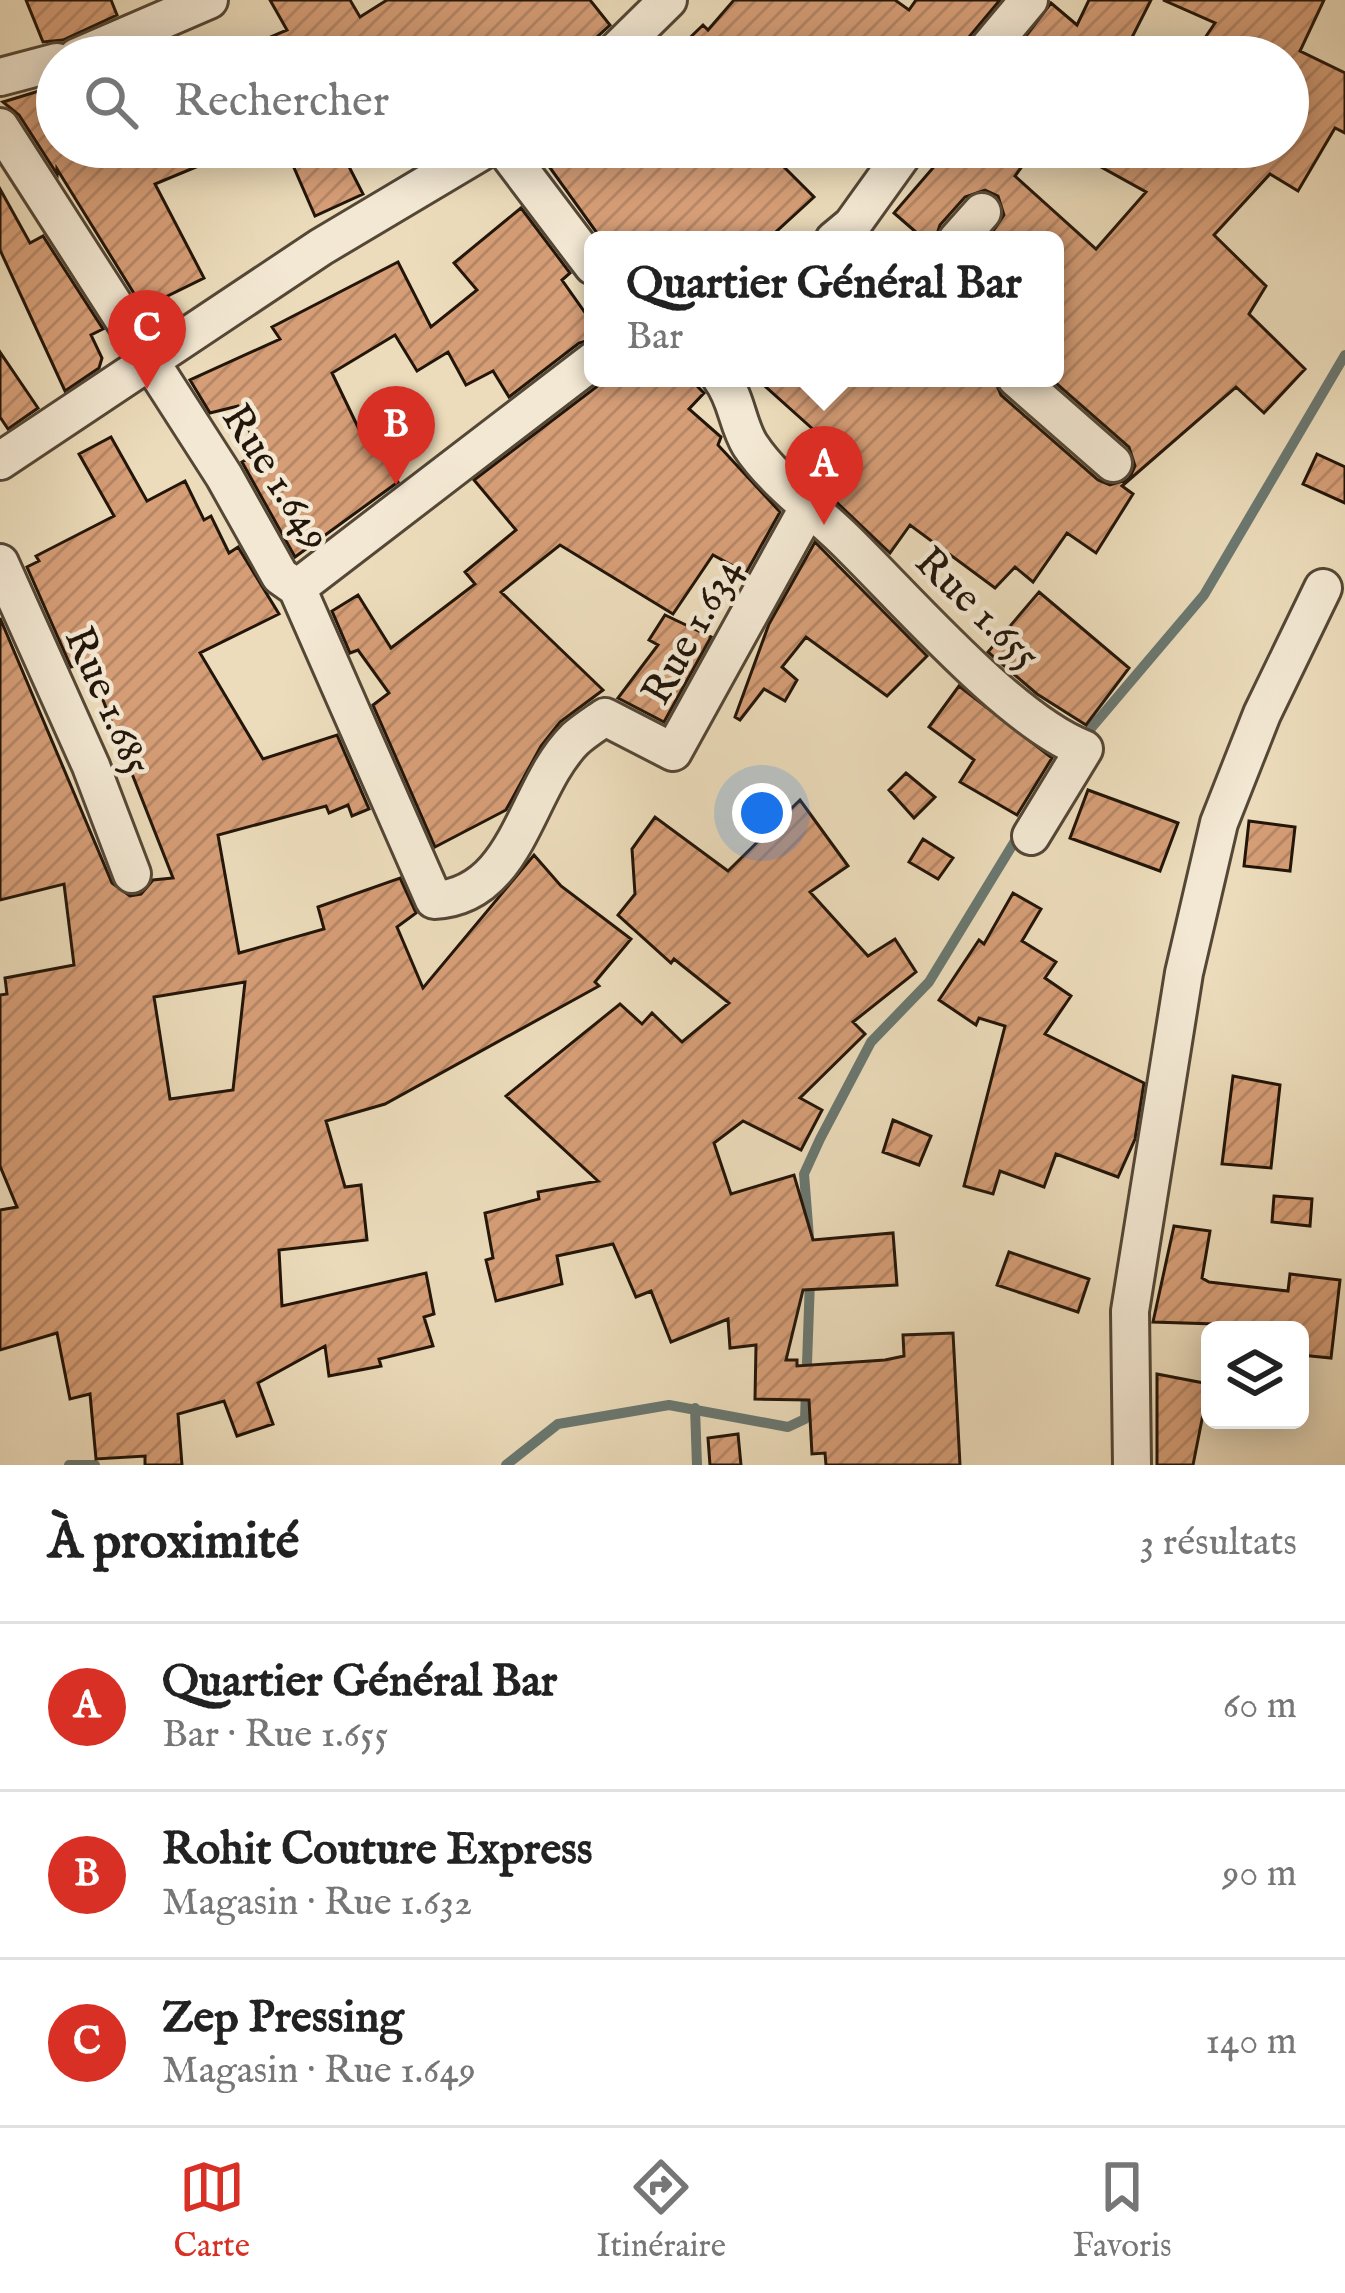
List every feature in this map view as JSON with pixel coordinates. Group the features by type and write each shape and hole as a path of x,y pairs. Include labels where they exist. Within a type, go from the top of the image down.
{"street":[{"path":"125,36 209,0"},
{"path":"631,36 668,0"},
{"path":"999,36 1029,0"},
{"path":"0,77 36,68"},
{"name":"Rue 1.649","path":"0,127 151,362 280,576 297,588 434,900"},
{"path":"0,461 321,247 454,168"},
{"path":"519,168 584,254"},
{"path":"856,231 895,168"},
{"path":"965,231 982,212"},
{"path":"297,588 584,368"},
{"name":"Rue 1.655","path":"726,387 741,412 751,447 809,506 1013,704 1054,738 1084,749 1030,836"},
{"path":"1026,387 1113,464"},
{"name":"Rue 1.634","path":"434,900 457,899 513,852 573,741 605,717 673,752 809,506"},
{"name":"Rue 1.685","path":"0,563 92,766 133,874"},
{"path":"1132,1465 1130,1311 1184,974 1219,824 1262,715 1323,588"}],"building":[{"path":"26,0 111,0 117,15 72,36 41,36"},
{"path":"270,0 350,0 360,17 387,0 590,0 610,25 598,36 273,36 287,30"},
{"path":"734,0 895,0 909,10 916,0 1000,0 970,36 692,36 703,25 708,30"},
{"path":"1089,0 1151,0 1133,36 1026,36 1051,3 1077,25"},
{"path":"1163,0 1324,0 1307,36 1206,36 1215,23"},
{"path":"1309,55 1345,73 1345,133 1335,128 1298,191 1270,174 1214,235 1266,286 1249,314 1305,369 1264,413 1236,387 1122,486 1133,494 1096,553 1067,533 1033,582 1015,567 995,588 910,525 890,553 791,459 816,432 766,387 998,387 1001,395 1098,480 1110,485 1129,479 1135,466 1129,447 1060,387 1064,387 1064,231 993,231 1004,215 998,196 985,190 965,197 938,231 915,231 894,213 933,168 1021,168 1015,176 1096,249 1146,192 1103,168 1309,168"},
{"path":"36,92 36,141 19,115 3,102"},
{"path":"53,168 193,168 155,184 204,278 143,308 57,169 57,174"},
{"path":"294,168 350,168 363,194 315,216"},
{"path":"550,168 785,168 814,197 777,231 596,231"},
{"path":"0,189 30,243 43,236 103,329 91,335 102,358 99,368 65,391 0,250"},
{"path":"521,208 570,273 562,280 584,311 584,342 509,397 493,371 466,385 448,352 417,371 395,335 332,373 367,446 374,441 398,482 295,557 242,462 259,452 238,406 210,413 190,380 280,339 272,327 398,262 431,327 477,290 454,263"},
{"path":"0,352 38,408 8,429 0,417"},
{"path":"596,387 698,387 704,393 689,409 721,437 718,445 780,512 746,573 713,555 673,614 560,545 501,592 603,690 560,722 541,746 506,810 435,847 373,705 389,693 358,650 350,653 332,611 358,595 391,648 475,584 465,572 516,530 474,480"},
{"path":"111,437 147,501 185,481 204,520 211,516 229,553 238,547 279,614 200,653 263,759 337,735 369,809 352,816 348,805 329,813 326,806 218,835 239,953 324,929 318,907 400,878 416,913 397,927 423,988 534,855 561,886 631,939 595,982 599,986 385,1104 326,1121 345,1187 361,1185 367,1240 279,1250 282,1306 426,1273 434,1314 424,1317 433,1346 379,1359 381,1366 329,1376 325,1346 258,1383 273,1424 237,1436 224,1401 178,1414 182,1465 145,1465 145,1456 96,1459 90,1394 70,1399 57,1333 0,1350 0,1210 17,1207 0,1166 0,995 7,994 5,978 74,965 64,884 0,900 0,618 112,883 130,896 141,894 153,880 173,878 88,662 71,667 27,567 39,561 36,556 114,516 79,454","holes":["245,982 233,1090 170,1099 154,997"]},
{"path":"1317,454 1345,467 1345,503 1303,484"},
{"path":"815,542 927,656 887,696 806,637 782,667 797,680 785,701 764,689 740,720 735,717 769,624"},
{"path":"1039,592 1129,668 1086,725 1037,694 988,652"},
{"path":"665,615 711,637 664,722 618,698 658,645 649,640"},
{"path":"959,686 1052,758 1017,815 960,782 974,760 929,727"},
{"path":"906,773 935,797 914,818 889,790"},
{"path":"1088,790 1178,823 1160,871 1070,838"},
{"path":"800,800 848,866 810,892 868,956 895,939 916,972 853,1022 865,1034 800,1098 822,1110 801,1150 743,1121 714,1143 731,1194 794,1175 813,1240 893,1233 897,1285 803,1290 786,1360 797,1360 797,1366 885,1360 904,1356 903,1335 953,1333 960,1465 826,1465 825,1453 812,1454 809,1400 755,1399 756,1345 730,1348 728,1319 671,1342 651,1291 636,1297 613,1244 557,1256 562,1284 496,1301 486,1260 493,1258 485,1213 539,1199 538,1192 598,1181 506,1096 620,1004 642,1024 652,1013 682,1042 729,1003 674,959 671,963 618,915 635,894 632,849 655,817 728,871"},
{"path":"1249,821 1295,827 1290,871 1244,866"},
{"path":"923,839 953,858 938,879 909,862"},
{"path":"1013,893 1041,909 1022,941 1056,962 1045,978 1071,996 1045,1034 1144,1083 1135,1139 1118,1177 1056,1154 1044,1187 1000,1171 993,1194 964,1186 1005,1026 979,1018 976,1025 939,1000 979,940 984,944"},
{"path":"1233,1076 1280,1085 1271,1168 1222,1164"},
{"path":"893,1120 931,1136 919,1165 883,1152"},
{"path":"1274,1196 1312,1199 1310,1226 1272,1222"},
{"path":"1174,1226 1210,1231 1202,1278 1209,1282 1288,1291 1290,1274 1340,1280 1331,1358 1309,1356 1309,1321 1153,1322"},
{"path":"1009,1252 1089,1279 1078,1312 997,1285"},
{"path":"1157,1374 1201,1382 1201,1424 1193,1465 1157,1465"},
{"path":"738,1434 741,1465 710,1465 708,1438"}],"waterway":[{"path":"1081,740 1204,595 1345,355"},
{"path":"809,1238 804,1174 820,1139 871,1042 929,982 1021,831"},
{"path":"506,1465 558,1424 669,1405 788,1427 805,1419 810,1280"},
{"path":"695,1408 697,1465"},
{"path":"69,1465 95,1465"}],"place":[{"name":"Zep Pressing","path":"147,389"},
{"name":"Rohit Couture Express","path":"396,485"},
{"name":"Quartier Général Bar","path":"824,525"}]}
